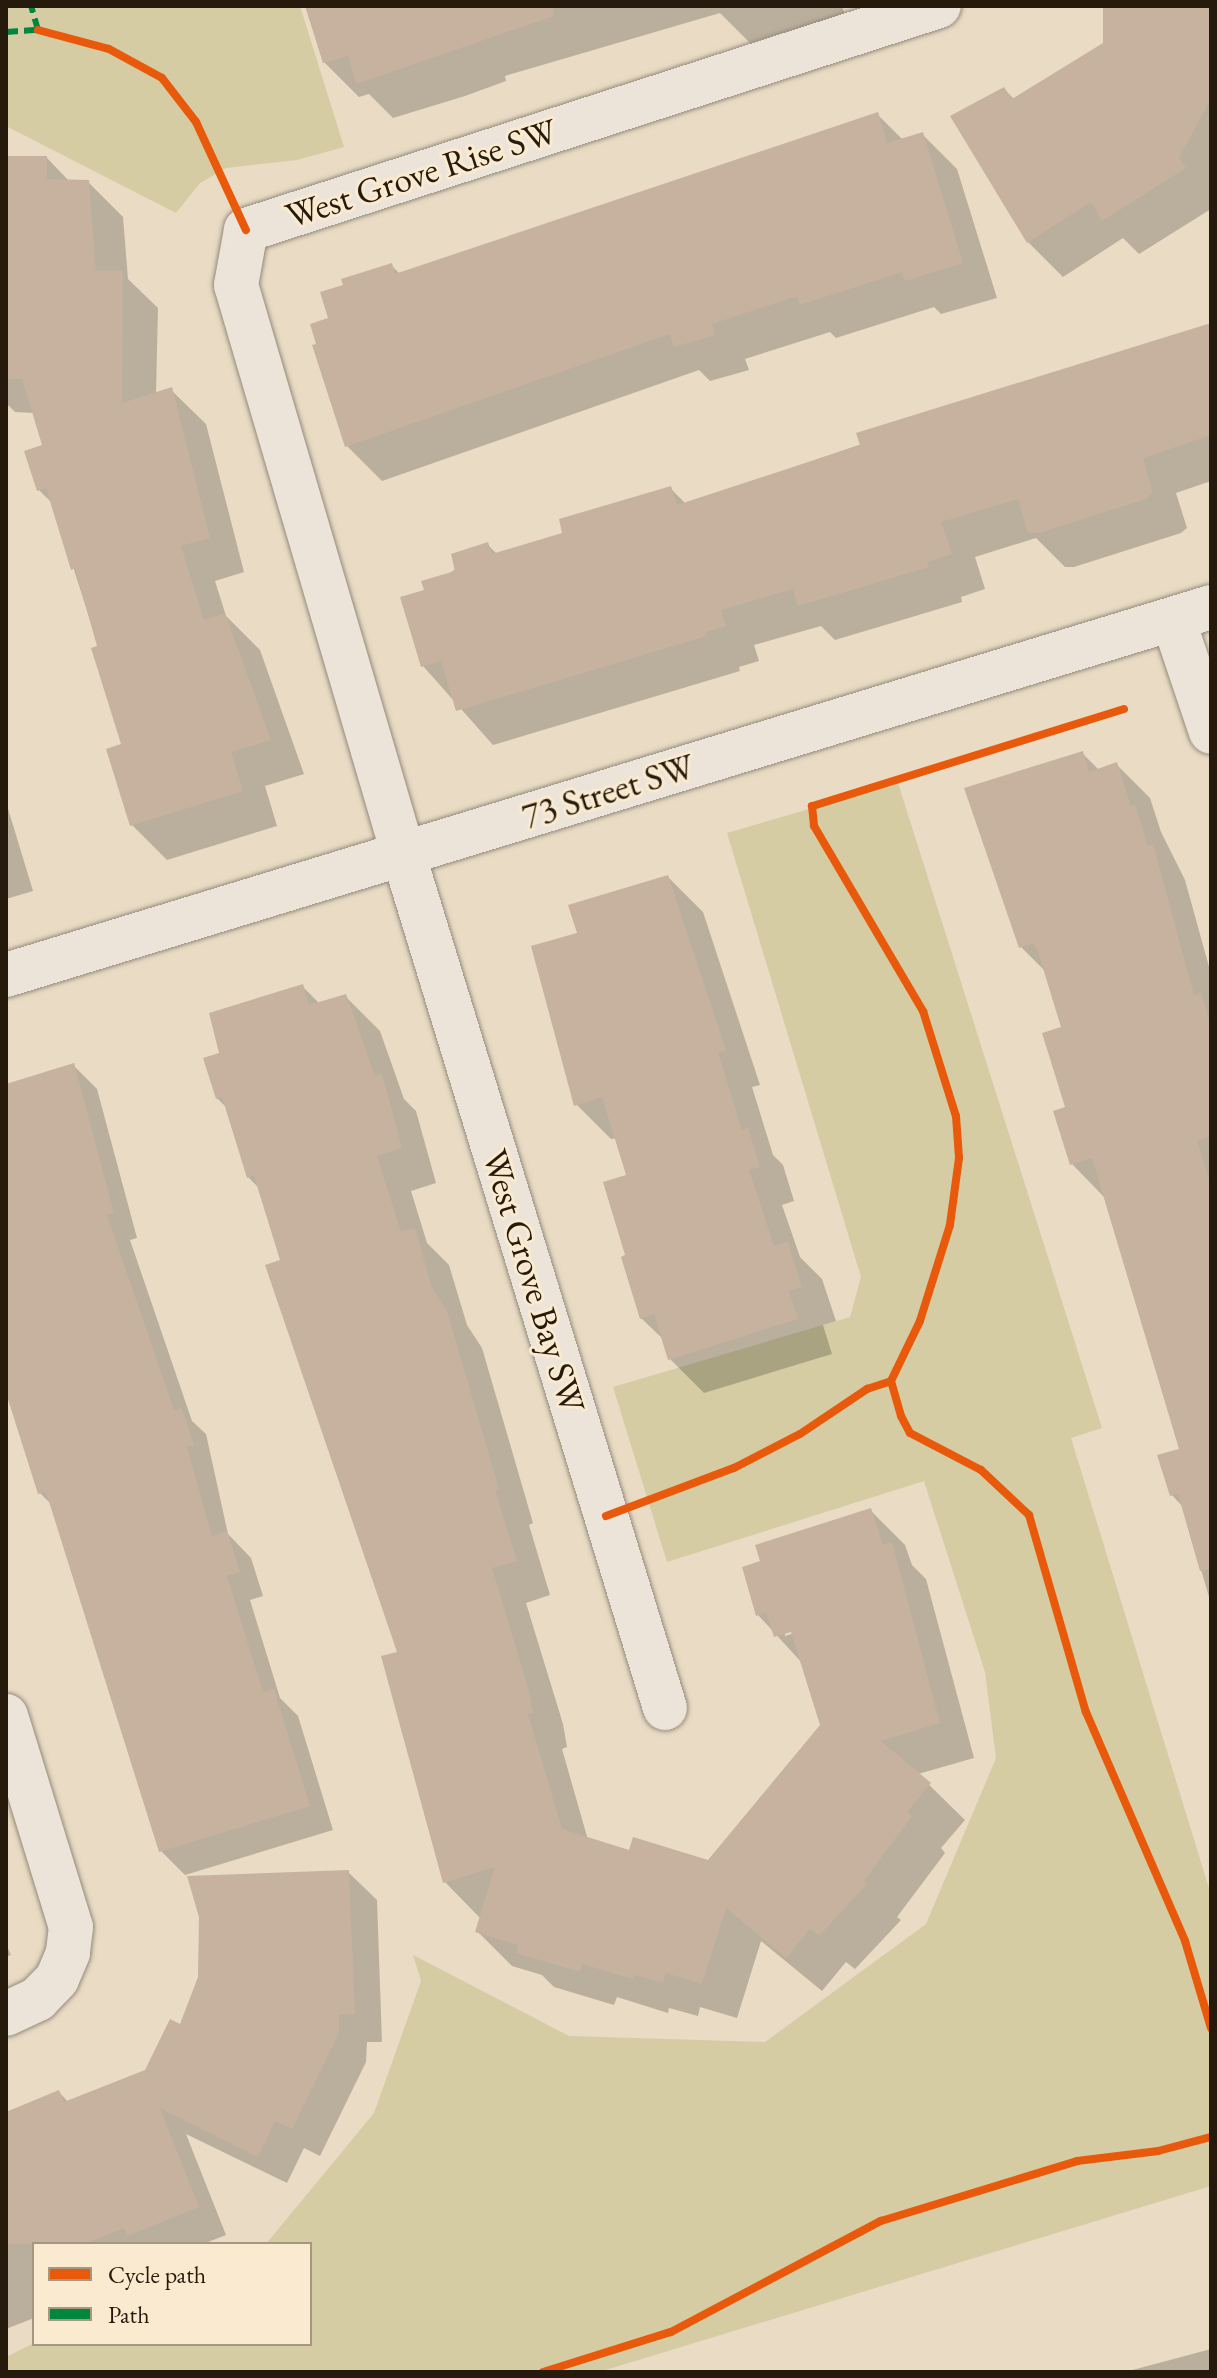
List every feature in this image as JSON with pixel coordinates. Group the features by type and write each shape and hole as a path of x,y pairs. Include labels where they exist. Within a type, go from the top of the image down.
{"street":[{"name":"West Grove Rise SW","path":"403,853 236,285 246,230 939,6"},
{"name":"73 Street SW","path":"6,975 1192,613"},
{"path":"1192,613 1211,732"},
{"name":"West Grove Bay SW","path":"403,853 665,1708"},
{"path":"6,1716 71,1927 68,1953 57,1979 38,1999 6,2014"}],"shaded area":[{"path":"6,6 300,6 344,147 297,160 226,168 200,183 176,213 6,126"},
{"path":"898,783 1102,1428 1071,1438 1211,1895 1211,2186 599,2372 6,2372 6,2357 32,2344 312,2346 312,2242 268,2242 374,2113 421,1981 413,1955 569,2036 765,2042 926,1924 996,1758 985,1672 924,1481 667,1562 613,1387 850,1317 861,1277 727,833"}],"building":[{"path":"305,6 553,6 554,16 356,84 348,56 323,63"},
{"path":"1103,6 1211,6 1211,99 1179,158 1186,168 1102,221 1091,202 1027,243 950,116 1004,87 1012,99 1103,43"},
{"path":"878,112 887,143 923,132 963,263 905,281 902,272 800,305 797,296 712,324 715,335 674,347 670,334 345,447 312,345 316,344 310,324 328,318 320,292 343,285 341,279 392,263 395,274"},
{"path":"6,156 47,156 47,179 89,180 96,271 123,271 122,403 172,387 210,538 181,546 204,620 225,613 271,740 231,752 243,791 130,826 106,749 121,744 91,648 97,646 75,568 71,570 46,488 37,491 24,451 42,445 22,379 6,379"},
{"path":"1211,323 1211,435 1143,458 1153,493 1146,499 1039,533 1028,533 1018,499 941,522 952,554 927,562 929,567 798,606 793,589 721,610 726,626 706,632 707,636 456,711 441,661 421,667 400,597 424,590 421,581 455,571 451,554 488,542 492,554 562,533 559,519 671,486 677,505 860,445 856,433"},
{"path":"1083,751 1089,772 1117,762 1148,846 1153,844 1194,995 1201,993 1211,1026 1211,1136 1197,1141 1211,1185 1211,1569 1200,1571 1178,1494 1170,1496 1157,1455 1179,1449 1092,1158 1070,1165 1053,1111 1065,1107 1042,1033 1061,1027 1038,952 1033,943 1019,948 964,788"},
{"path":"668,875 726,1050 718,1052 742,1130 748,1128 760,1167 749,1170 774,1246 788,1242 802,1287 789,1291 798,1319 668,1360 654,1314 640,1319 621,1257 625,1255 603,1182 626,1175 602,1097 574,1106 531,946 577,933 568,905"},
{"path":"303,984 309,1005 346,994 375,1076 382,1074 402,1148 377,1156 401,1232 415,1228 432,1288 447,1311 499,1489 495,1490 517,1561 492,1568 528,1687 533,1713 528,1714 562,1829 629,1850 633,1837 708,1860 820,1725 791,1632 774,1637 766,1612 756,1616 742,1567 760,1561 755,1545 871,1508 883,1545 892,1542 940,1723 881,1741 931,1783 907,1812 912,1816 864,1881 867,1884 819,1936 810,1929 786,1958 726,1908 702,1984 666,1973 663,1983 635,1975 633,1979 582,1964 580,1972 516,1953 518,1945 475,1932 495,1867 443,1883 381,1656 397,1652 265,1265 280,1260 254,1176 247,1178 222,1097 216,1099 203,1058 219,1053 209,1013"},
{"path":"74,1063 114,1213 107,1215 174,1410 182,1408 194,1445 187,1447 212,1536 227,1531 240,1572 227,1576 263,1692 274,1689 310,1806 159,1852 46,1492 38,1494 6,1393 6,1084"},
{"path":"349,1870 355,2015 339,2014 339,2033 292,2129 275,2121 258,2157 160,2108 199,2207 127,2236 124,2228 90,2242 6,2244 6,2112 59,2090 64,2102 145,2070 170,2019 180,2024 198,1977 199,1917 187,1876"}],"marked path":[{"path":"6,32 38,30 31,6"}],"cycle path":[{"path":"38,30 109,49 162,78 196,122 246,230"},
{"path":"1124,709 812,806 814,826 923,1011 956,1116 959,1158 950,1225 920,1321 891,1381 901,1416 910,1433 981,1470 1029,1515 1086,1712 1185,1941 1211,2028"},
{"path":"606,1516 734,1468 800,1434 867,1389 891,1381"},
{"path":"543,2372 671,2332 881,2221 1077,2161 1158,2151 1211,2137"}]}
